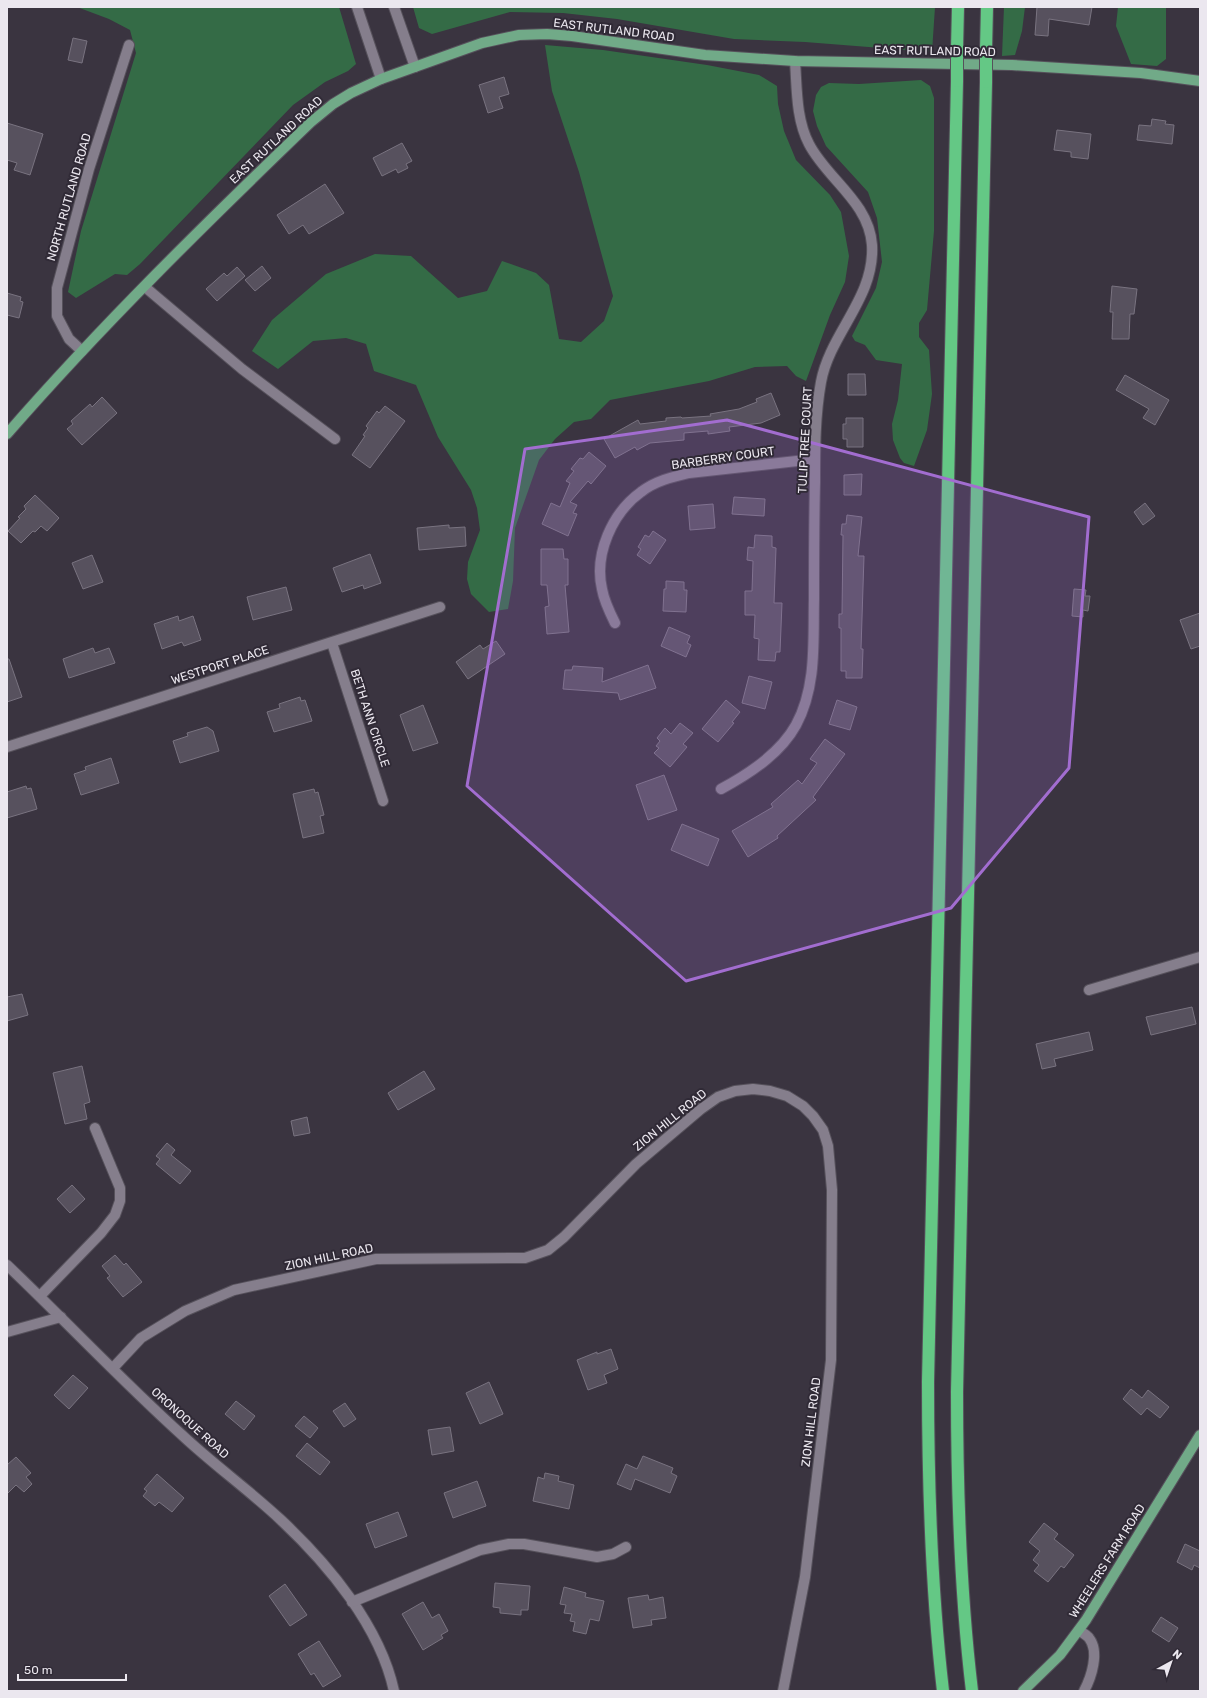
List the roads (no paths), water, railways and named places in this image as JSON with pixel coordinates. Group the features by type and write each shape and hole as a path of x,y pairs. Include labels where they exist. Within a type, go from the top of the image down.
{"highway":[{"path":"943,1691 936,1630 931,1540 928,1390 958,7"},
{"path":"972,1691 965,1630 960,1548 957,1392 987,7"}],"main road":[{"name":"EAST RUTLAND ROAD","path":"7,434 82,351 145,287 311,122 333,104 351,92 381,79 488,42 519,35 547,34 572,36 705,55 796,61 1012,65 1141,73 1200,81"},
{"name":"WHEELERS FARM ROAD","path":"1023,1691 1050,1665 1079,1630 1105,1592 1200,1435"}],"street":[{"path":"357,7 381,79"},
{"path":"394,7 415,66"},
{"name":"NORTH RUTLAND ROAD","path":"82,351 69,338 57,316 57,288 89,169 129,45"},
{"name":"TULIP TREE COURT","path":"720,789 754,769 783,742 795,726 809,692 813,647 815,459 817,414 823,373 829,355 860,300 867,282 871,263 872,244 867,224 846,190 819,159 809,144 802,127 798,109 796,61"},
{"path":"145,287 242,369 335,438"},
{"name":"BARBERRY COURT","path":"615,624 602,589 600,571 602,552 608,534 618,516 629,502 642,491 672,477 689,473 815,459"},
{"name":"WESTPORT PLACE","path":"7,748 440,607"},
{"name":"BETH ANN CIRCLE","path":"332,642 383,801"},
{"path":"1089,990 1200,957"},
{"name":"ZION HILL ROAD","path":"113,1368 141,1338 185,1311 234,1290 376,1259 525,1258 548,1250 564,1237 636,1164 701,1109 718,1097 735,1091 753,1089 770,1091 787,1096 803,1106 813,1116 823,1130 828,1146 832,1190 831,1360 805,1577 783,1691"},
{"path":"40,1296 101,1233 114,1215 120,1201 120,1188 95,1128"},
{"name":"ORONOQUE ROAD","path":"7,1264 182,1436 298,1537 325,1567 352,1602 379,1646 394,1691"},
{"path":"7,1332 61,1317"},
{"path":"352,1602 480,1550 496,1545 524,1544 597,1557 613,1554 626,1547"},
{"path":"1079,1630 1089,1638 1094,1653 1092,1672 1084,1691"}]}
